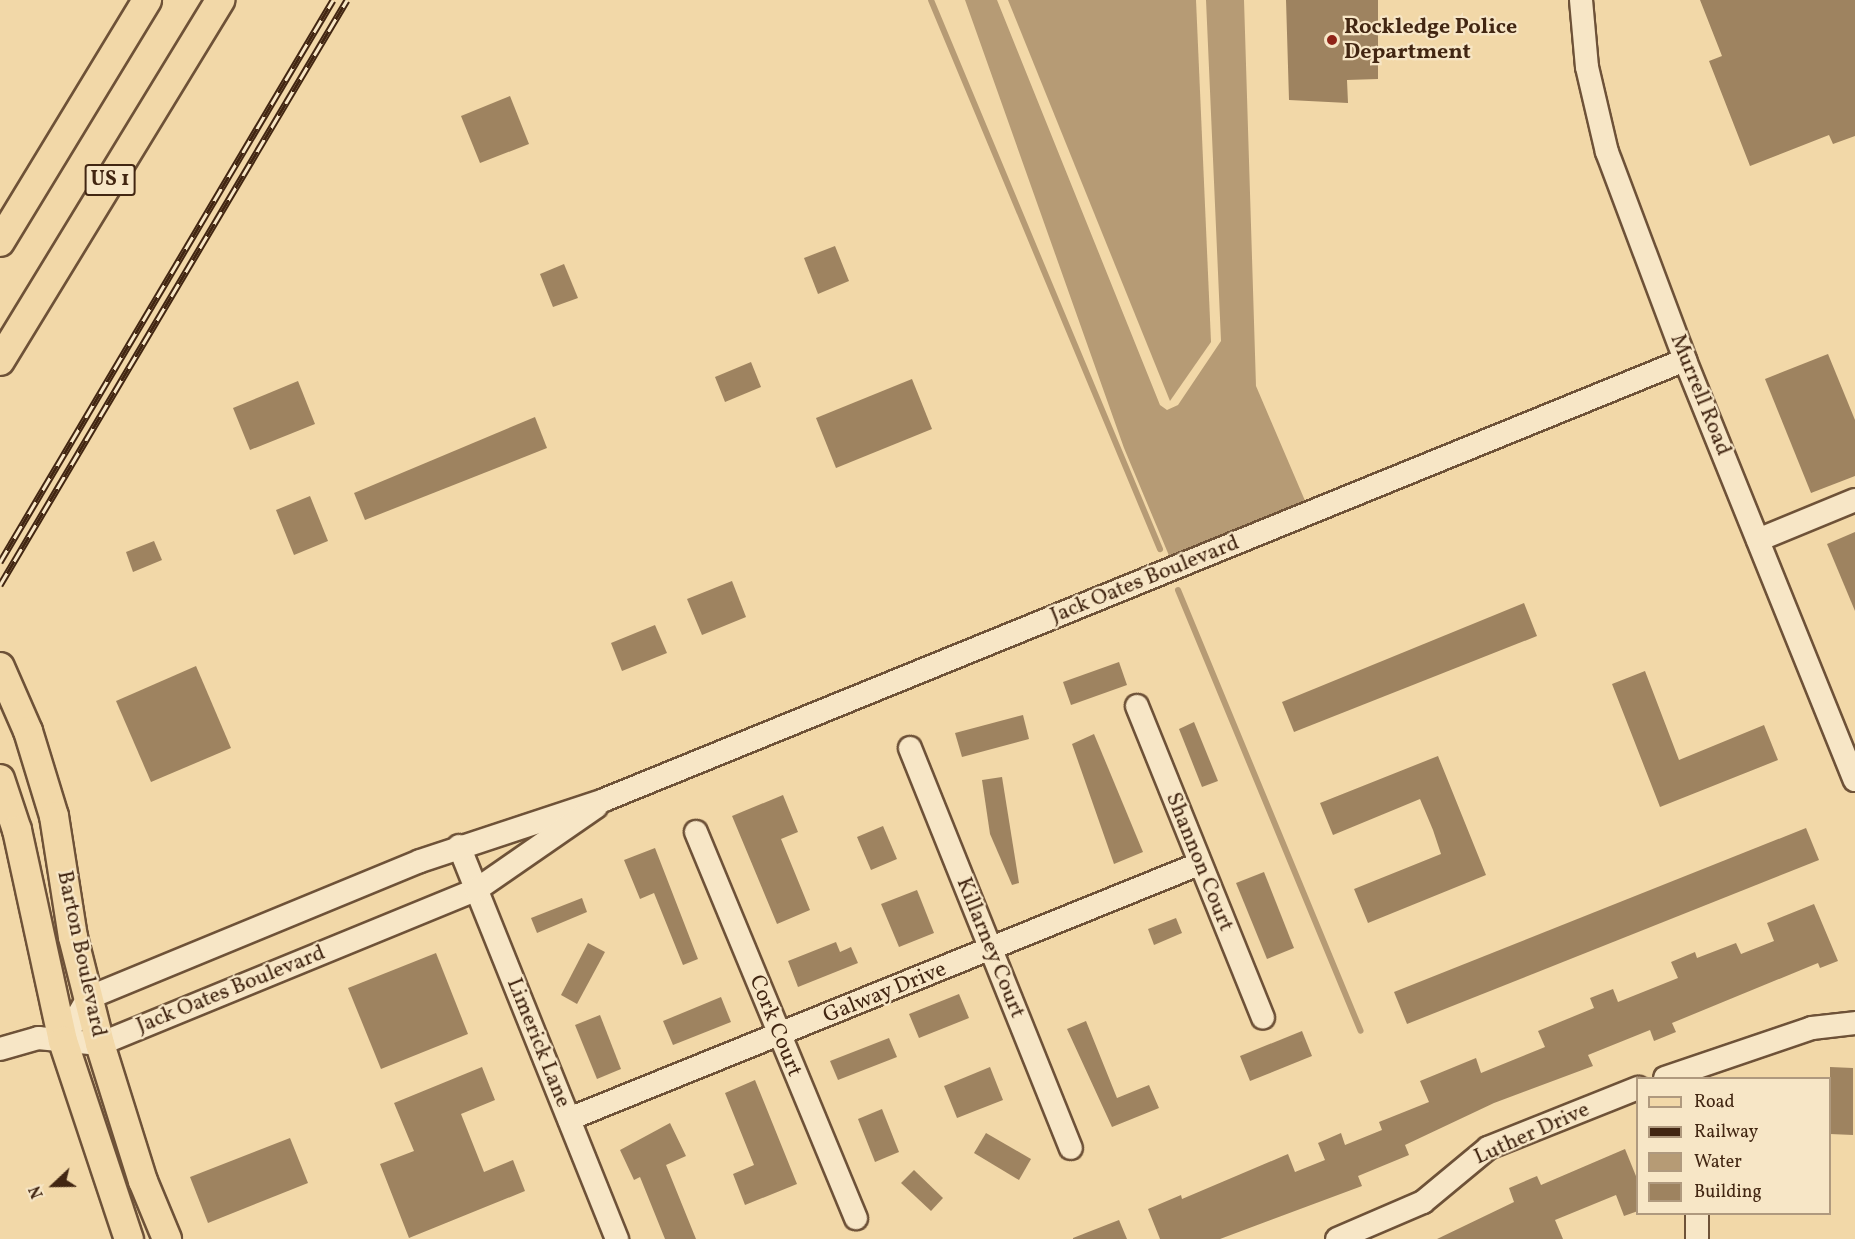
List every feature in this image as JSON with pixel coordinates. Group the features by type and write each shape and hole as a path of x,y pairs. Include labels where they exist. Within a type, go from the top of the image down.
{"main road":[{"name":"US 1","path":"0,242 147,0"},
{"name":"US 1","path":"0,361 220,0"},
{"name":"Barton Boulevard","path":"0,667 28,731 54,816 88,998 100,1044 143,1181 167,1239"},
{"name":"Barton Boulevard","path":"0,779 17,830 63,1041 129,1239"}],"street":[{"name":"Murrell Road","path":"1581,0 1587,67 1607,152 1685,360 1855,780"},
{"name":"Jack Oates Boulevard","path":"88,998 459,846 604,800 1685,360"},
{"path":"1758,540 1855,500"},
{"name":"Shannon Court","path":"1137,706 1263,1018"},
{"name":"Killarney Court","path":"910,748 1071,1148"},
{"name":"Jack Oates Boulevard","path":"0,1048 38,1038 100,1044 476,890 604,800"},
{"name":"Cork Court","path":"696,832 855,1218"},
{"name":"Limerick Lane","path":"459,846 617,1239"},
{"name":"Galway Drive","path":"569,1119 779,1036 1199,864"},
{"path":"63,1041 88,998"},
{"path":"1668,1077 1812,1028 1855,1023"},
{"name":"Luther Drive","path":"1337,1239 1423,1202 1488,1148 1636,1090"},
{"path":"1697,1215 1697,1239"}],"water":[{"path":"965,0 997,0 1160,405 1167,410 1178,405 1221,341 1206,0 1244,0 1256,386 1306,503 1170,558 1124,448"},
{"path":"1008,0 1196,0 1211,342 1170,401"}],"building":[{"name":"Rockledge Police Department","path":"1286,0 1378,0 1378,79 1347,80 1348,103 1289,100"},
{"path":"1700,0 1855,0 1855,136 1833,144 1829,135 1750,166 1709,61 1722,56"},
{"path":"510,96 529,144 480,163 461,116"},
{"path":"835,246 849,281 818,294 804,258"},
{"path":"564,264 578,298 553,307 540,274"},
{"path":"1828,354 1855,420 1855,476 1811,493 1765,379"},
{"path":"751,362 761,387 725,402 715,377"},
{"path":"912,379 932,429 836,468 816,418"},
{"path":"298,381 315,424 250,450 233,408"},
{"path":"535,417 547,448 365,520 354,493"},
{"path":"310,496 328,541 294,555 276,510"},
{"path":"1855,532 1855,611 1827,544"},
{"path":"154,541 162,560 133,572 126,552"},
{"path":"732,581 746,617 702,635 687,599"},
{"path":"1524,603 1537,636 1294,732 1282,702"},
{"path":"655,625 667,653 622,671 611,643"},
{"path":"1119,662 1127,685 1071,705 1063,682"},
{"path":"196,666 231,748 151,782 116,701"},
{"path":"1645,671 1679,760 1764,725 1778,760 1660,807 1612,684"},
{"path":"1023,715 1029,739 962,757 955,733"},
{"path":"1194,722 1218,781 1202,787 1179,729"},
{"path":"1094,734 1143,852 1114,864 1072,744"},
{"path":"1438,756 1486,875 1368,923 1354,889 1441,854 1433,830 1420,799 1333,835 1320,803"},
{"path":"1002,777 1019,883 1012,885 990,834 982,780"},
{"path":"783,795 798,832 781,839 810,910 777,924 732,816"},
{"path":"883,826 897,859 871,870 857,837"},
{"path":"1806,828 1819,860 1407,1024 1394,992"},
{"path":"655,848 698,959 683,965 654,893 640,899 624,860"},
{"path":"1264,872 1294,948 1267,959 1236,883"},
{"path":"917,890 934,933 899,947 881,904"},
{"path":"582,898 587,912 537,933 531,918"},
{"path":"1814,904 1838,961 1820,968 1818,963 1672,1023 1676,1032 1654,1041 1650,1030 1588,1055 1593,1066 1494,1103 1405,1145 1409,1155 1358,1176 1362,1186 1220,1239 1160,1239 1148,1209 1181,1195 1182,1199 1288,1154 1295,1172 1325,1160 1318,1143 1341,1133 1345,1145 1382,1130 1379,1122 1429,1102 1420,1081 1476,1058 1481,1073 1545,1047 1538,1031 1594,1008 1590,998 1613,989 1618,1002 1678,978 1671,962 1695,952 1697,958 1736,943 1741,954 1774,941 1767,923"},
{"path":"1176,918 1182,933 1154,945 1148,929"},
{"path":"836,942 840,952 851,947 858,963 798,987 788,961"},
{"path":"588,943 605,952 577,1004 561,995"},
{"path":"436,953 468,1034 381,1069 348,988"},
{"path":"959,994 969,1018 919,1038 909,1014"},
{"path":"721,997 731,1022 673,1045 663,1021"},
{"path":"600,1015 621,1069 597,1079 575,1025"},
{"path":"1086,1021 1117,1098 1149,1085 1159,1108 1112,1127 1067,1029"},
{"path":"1302,1031 1312,1056 1250,1081 1240,1056"},
{"path":"889,1038 897,1057 838,1080 830,1061"},
{"path":"482,1067 495,1100 461,1114 484,1172 513,1160 525,1191 409,1238 380,1164 414,1151 394,1103"},
{"path":"990,1067 1003,1100 957,1118 944,1086"},
{"path":"1830,1067 1853,1068 1853,1135 1831,1134"},
{"path":"755,1080 797,1184 745,1205 733,1174 754,1165 725,1093"},
{"path":"882,1109 899,1152 875,1162 858,1119"},
{"path":"670,1123 686,1156 666,1165 696,1239 665,1239 640,1177 634,1180 620,1150"},
{"path":"986,1133 1031,1159 1019,1180 974,1153"},
{"path":"290,1138 308,1183 208,1223 190,1177"},
{"path":"1625,1149 1636,1176 1636,1212 1624,1216 1616,1195 1555,1220 1563,1239 1437,1239 1514,1202 1509,1188 1537,1176 1541,1185"},
{"path":"914,1170 943,1198 931,1211 901,1183"},
{"path":"1119,1220 1127,1239 1073,1239 1073,1238"}],"waterway":[{"path":"931,0 1160,549"},
{"path":"1178,590 1361,1031"}],"railway":[{"path":"0,562 333,0"},
{"path":"0,585 347,0"}],"place":[{"name":"Rockledge Police Department","path":"1332,40"}]}
